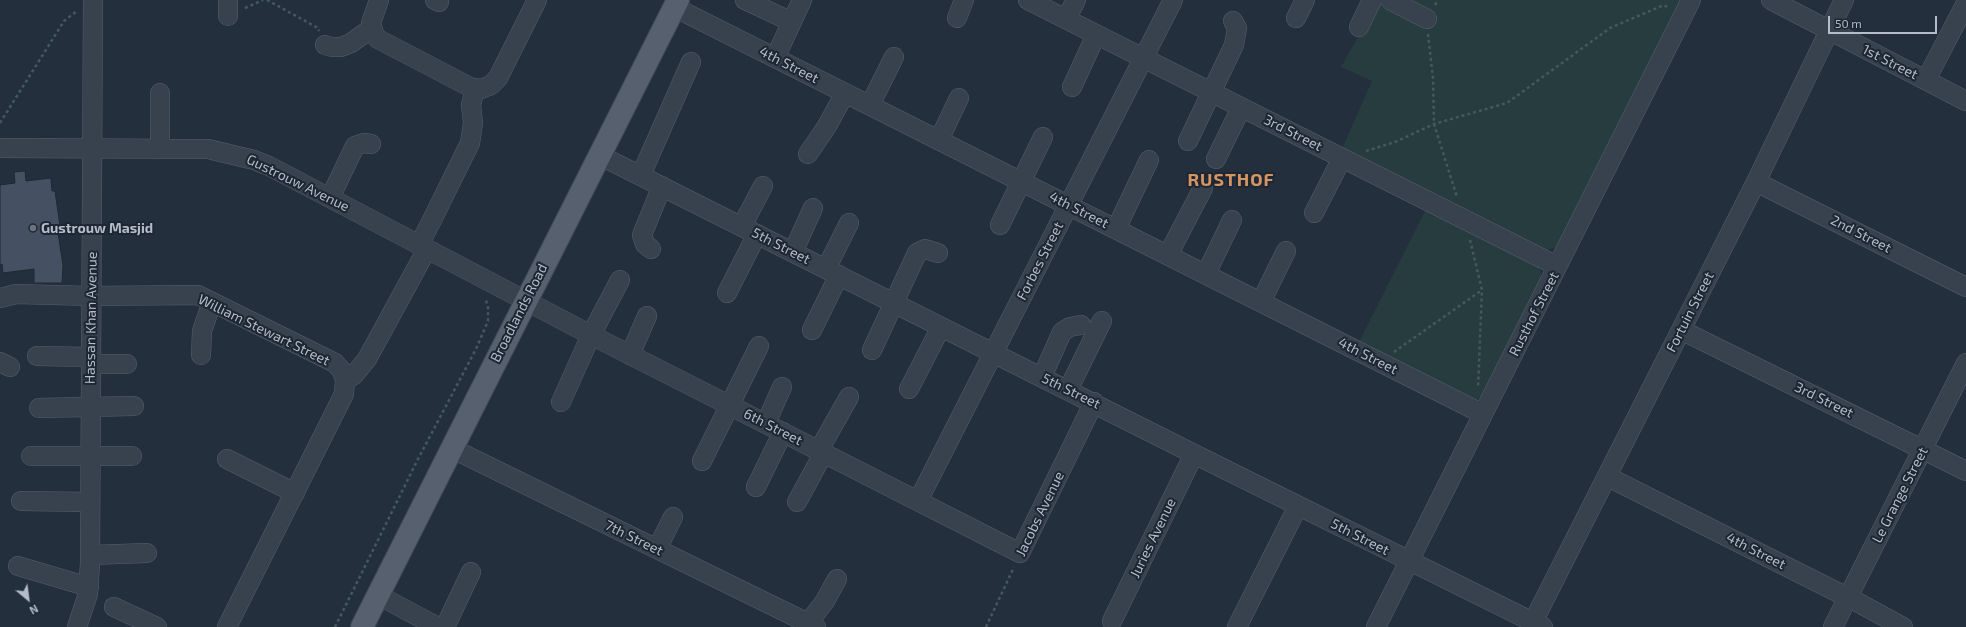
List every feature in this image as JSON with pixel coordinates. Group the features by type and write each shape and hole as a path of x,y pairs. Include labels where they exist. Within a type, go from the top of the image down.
{"main road":[{"name":"Broadlands Road","path":"362,627 676,4"}],"street":[{"name":"Hassan Khan Avenue","path":"77,627 84,608 89,587 90,555 89,502 93,149 92,0"},
{"path":"379,0 371,18 372,28 378,40 383,44 475,89 487,88 495,82 537,0"},
{"path":"745,0 792,22"},
{"path":"775,58 802,0"},
{"path":"957,18 964,0"},
{"name":"3rd Street","path":"1028,0 1557,266"},
{"path":"1066,19 1076,0"},
{"name":"Forbes Street","path":"918,501 1173,0"},
{"path":"1296,18 1305,0"},
{"path":"1359,27 1372,0"},
{"path":"1390,0 1427,19"},
{"name":"1st Street","path":"1771,0 1966,101"},
{"name":"Fortuin Street","path":"1538,624 1608,477 1756,182 1828,30 1844,0"},
{"path":"1926,80 1966,3"},
{"name":"4th Street","path":"676,4 775,58 1483,414"},
{"name":"Rusthof Street","path":"1376,627 1687,8"},
{"path":"1188,141 1234,44 1237,28 1233,20"},
{"path":"325,45 341,47 351,43 372,28"},
{"path":"1072,87 1096,34"},
{"path":"870,105 894,57"},
{"path":"641,175 692,62"},
{"path":"227,627 344,394 345,380 354,375 367,359 423,247 432,220 470,143 473,123 471,105 475,89"},
{"path":"160,93 160,149"},
{"path":"808,154 827,126 845,93"},
{"path":"939,140 959,98"},
{"path":"1216,159 1241,108"},
{"path":"1000,226 1043,137"},
{"path":"330,198 355,146 364,143 371,144"},
{"name":"Gustrouw Avenue","path":"0,148 208,149 239,155 269,166 526,300"},
{"name":"5th Street","path":"599,155 941,327 1094,402 1409,562 1538,624"},
{"path":"1314,213 1342,158"},
{"path":"1116,229 1149,160"},
{"name":"2nd Street","path":"1756,182 1966,287"},
{"path":"651,249 645,244 642,235 662,186"},
{"path":"727,293 750,230 763,186"},
{"path":"1168,255 1203,188"},
{"path":"793,252 814,208"},
{"path":"1206,274 1232,220"},
{"path":"812,330 850,223"},
{"path":"872,350 917,253 925,249 938,253"},
{"path":"1261,302 1286,251"},
{"path":"561,402 591,335 620,280"},
{"name":"William Stewart Street","path":"0,298 16,294 91,296 198,295 334,363 342,371 345,380"},
{"name":"6th Street","path":"526,300 630,355 822,451 1020,553"},
{"path":"201,355 202,330 212,302"},
{"path":"630,355 647,316"},
{"path":"1068,390 1102,321"},
{"path":"1042,377 1062,332 1070,327 1081,325"},
{"path":"909,389 941,327"},
{"name":"3rd Street","path":"1681,330 1923,448 1966,471"},
{"path":"702,461 759,346"},
{"path":"37,356 127,364"},
{"name":"Le Grange Street","path":"1832,627 1966,363"},
{"path":"766,423 782,387"},
{"path":"797,502 849,397"},
{"name":"Jacobs Avenue","path":"1020,553 1094,402"},
{"path":"39,408 134,406"},
{"path":"756,487 783,432"},
{"name":"7th Street","path":"451,448 812,625"},
{"name":"Juries Avenue","path":"1112,621 1194,454"},
{"path":"31,456 132,456"},
{"path":"227,459 295,493"},
{"name":"4th Street","path":"1608,477 1847,597 1903,627"},
{"path":"21,501 89,502"},
{"path":"1237,627 1298,506"},
{"path":"657,549 673,517"},
{"path":"90,555 147,553"},
{"path":"18,566 89,587"},
{"path":"445,627 471,572"},
{"path":"812,625 837,579"},
{"path":"378,595 438,627"},
{"path":"114,607 157,627"}],"path":[{"path":"0,123 64,21 92,0"},
{"path":"267,0 318,28 325,45"},
{"path":"1342,158 1395,142 1434,124 1507,103 1610,28 1664,5 1687,8"},
{"path":"335,627 418,459 476,349 488,321 488,306 479,276"},
{"path":"1380,362 1482,290"},
{"name":"Jacobs Avenue","path":"987,626 1020,553"}],"green space":[{"path":"1379,0 1407,14 1414,0 1682,0 1559,244 1556,247 1544,251 1341,151 1372,81 1341,67"},
{"path":"1427,207 1538,267 1541,272 1541,278 1483,396 1476,400 1472,400 1359,342"}],"building":[{"path":"25,171 26,181 51,178 52,191 55,191 61,233 58,233 63,265 62,283 34,283 34,269 3,273 2,264 0,265 0,185 15,183 14,172"}],"place":[{"name":"Gustrouw Masjid","path":"33,228"}],"district":[{"name":"RUSTHOF","path":"1231,180"}]}
